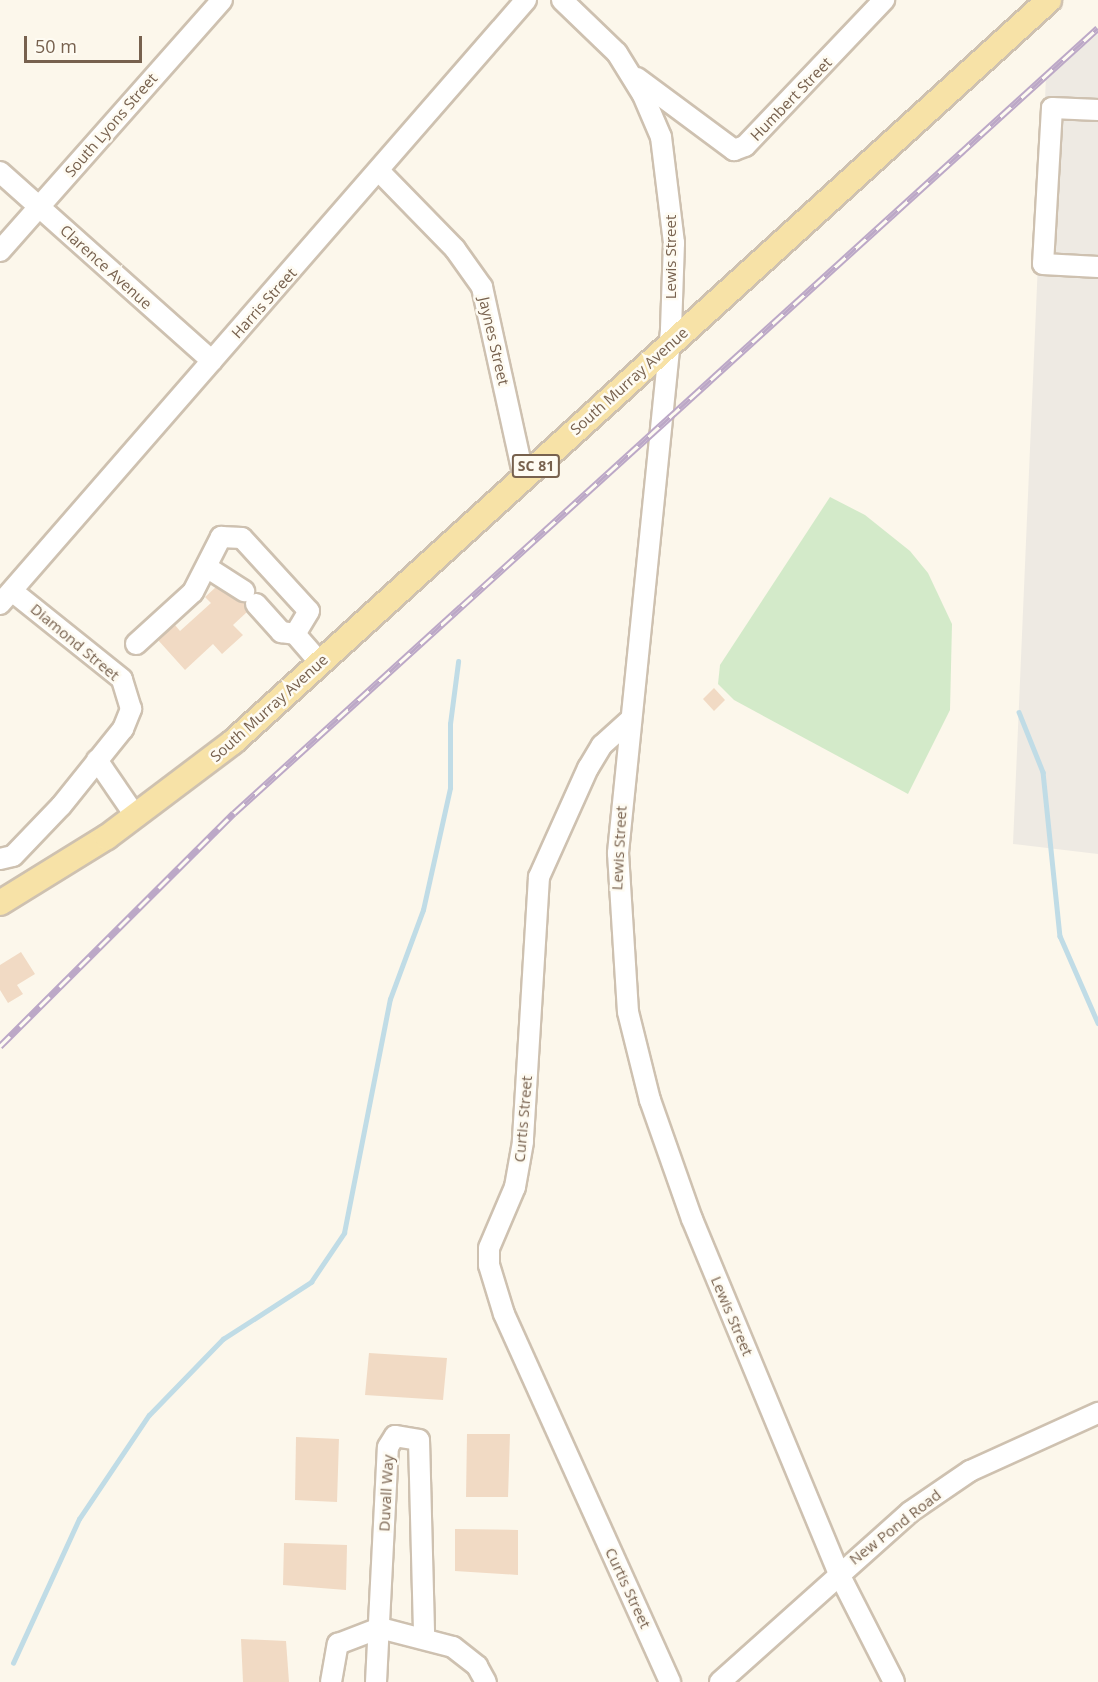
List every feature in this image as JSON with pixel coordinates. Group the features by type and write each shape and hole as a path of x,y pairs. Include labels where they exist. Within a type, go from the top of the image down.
{"main road":[{"name":"South Murray Avenue","path":"0,903 136,817 233,742 1049,0"}],"street":[{"name":"South Lyons Street","path":"0,251 222,0"},
{"name":"Harris Street","path":"6,597 526,0"},
{"name":"Lewis Street","path":"562,0 630,73 661,137 670,191 674,243 669,344 630,720 617,898 628,1012 650,1100 692,1219 838,1572 894,1682"},
{"name":"Humbert Street","path":"630,73 734,150 759,133 884,0"},
{"path":"1098,110 1052,108 1043,264 1098,267"},
{"name":"Jaynes Street","path":"379,171 454,249 482,287 524,477"},
{"name":"Clarence Avenue","path":"0,172 212,361"},
{"path":"136,644 194,592 208,568 221,537 242,538 309,611 295,634"},
{"path":"208,568 250,598 281,632 295,634 320,663"},
{"name":"Diamond Street","path":"0,859 13,856 33,837 97,760 131,709 122,679 6,597"},
{"name":"Curtis Street","path":"630,720 602,745 588,768 539,877 523,1142 515,1187 494,1232 489,1265 504,1314 670,1682"},
{"path":"97,760 136,817"},
{"name":"New Pond Road","path":"720,1682 838,1572 970,1471 1098,1413"},
{"name":"Duvall Way","path":"376,1682 387,1448 395,1436 419,1440 424,1636"},
{"path":"331,1682 338,1644 380,1628 424,1636 453,1647 477,1666 486,1682"}],"shaded area":[{"path":"1098,34 1098,854 1013,844 1046,76"}],"green space":[{"path":"830,497 865,515 910,551 928,573 952,624 950,710 908,794 734,700 718,684 720,665"}],"building":[{"path":"216,587 244,603 247,612 233,625 243,635 222,654 213,644 185,670 158,640 175,625 180,631 211,603 205,597"},
{"path":"714,688 725,700 714,711 703,699"},
{"path":"21,952 35,974 17,985 23,994 8,1003 0,990 0,965"},
{"path":"369,1353 447,1358 443,1400 365,1395"},
{"path":"467,1434 510,1434 508,1497 466,1497"},
{"path":"296,1437 339,1439 337,1502 295,1500"},
{"path":"455,1529 518,1530 518,1575 455,1571"},
{"path":"284,1543 347,1545 346,1590 283,1585"},
{"path":"241,1639 286,1641 289,1682 243,1682"}],"waterway":[{"path":"13,1663 79,1519 149,1415 223,1339 311,1282 344,1233 390,999 423,910 450,788 450,724 458,662"},
{"path":"1019,712 1043,772 1060,936 1098,1023"}],"railway":[{"path":"0,1046 234,813 1098,28"}]}
